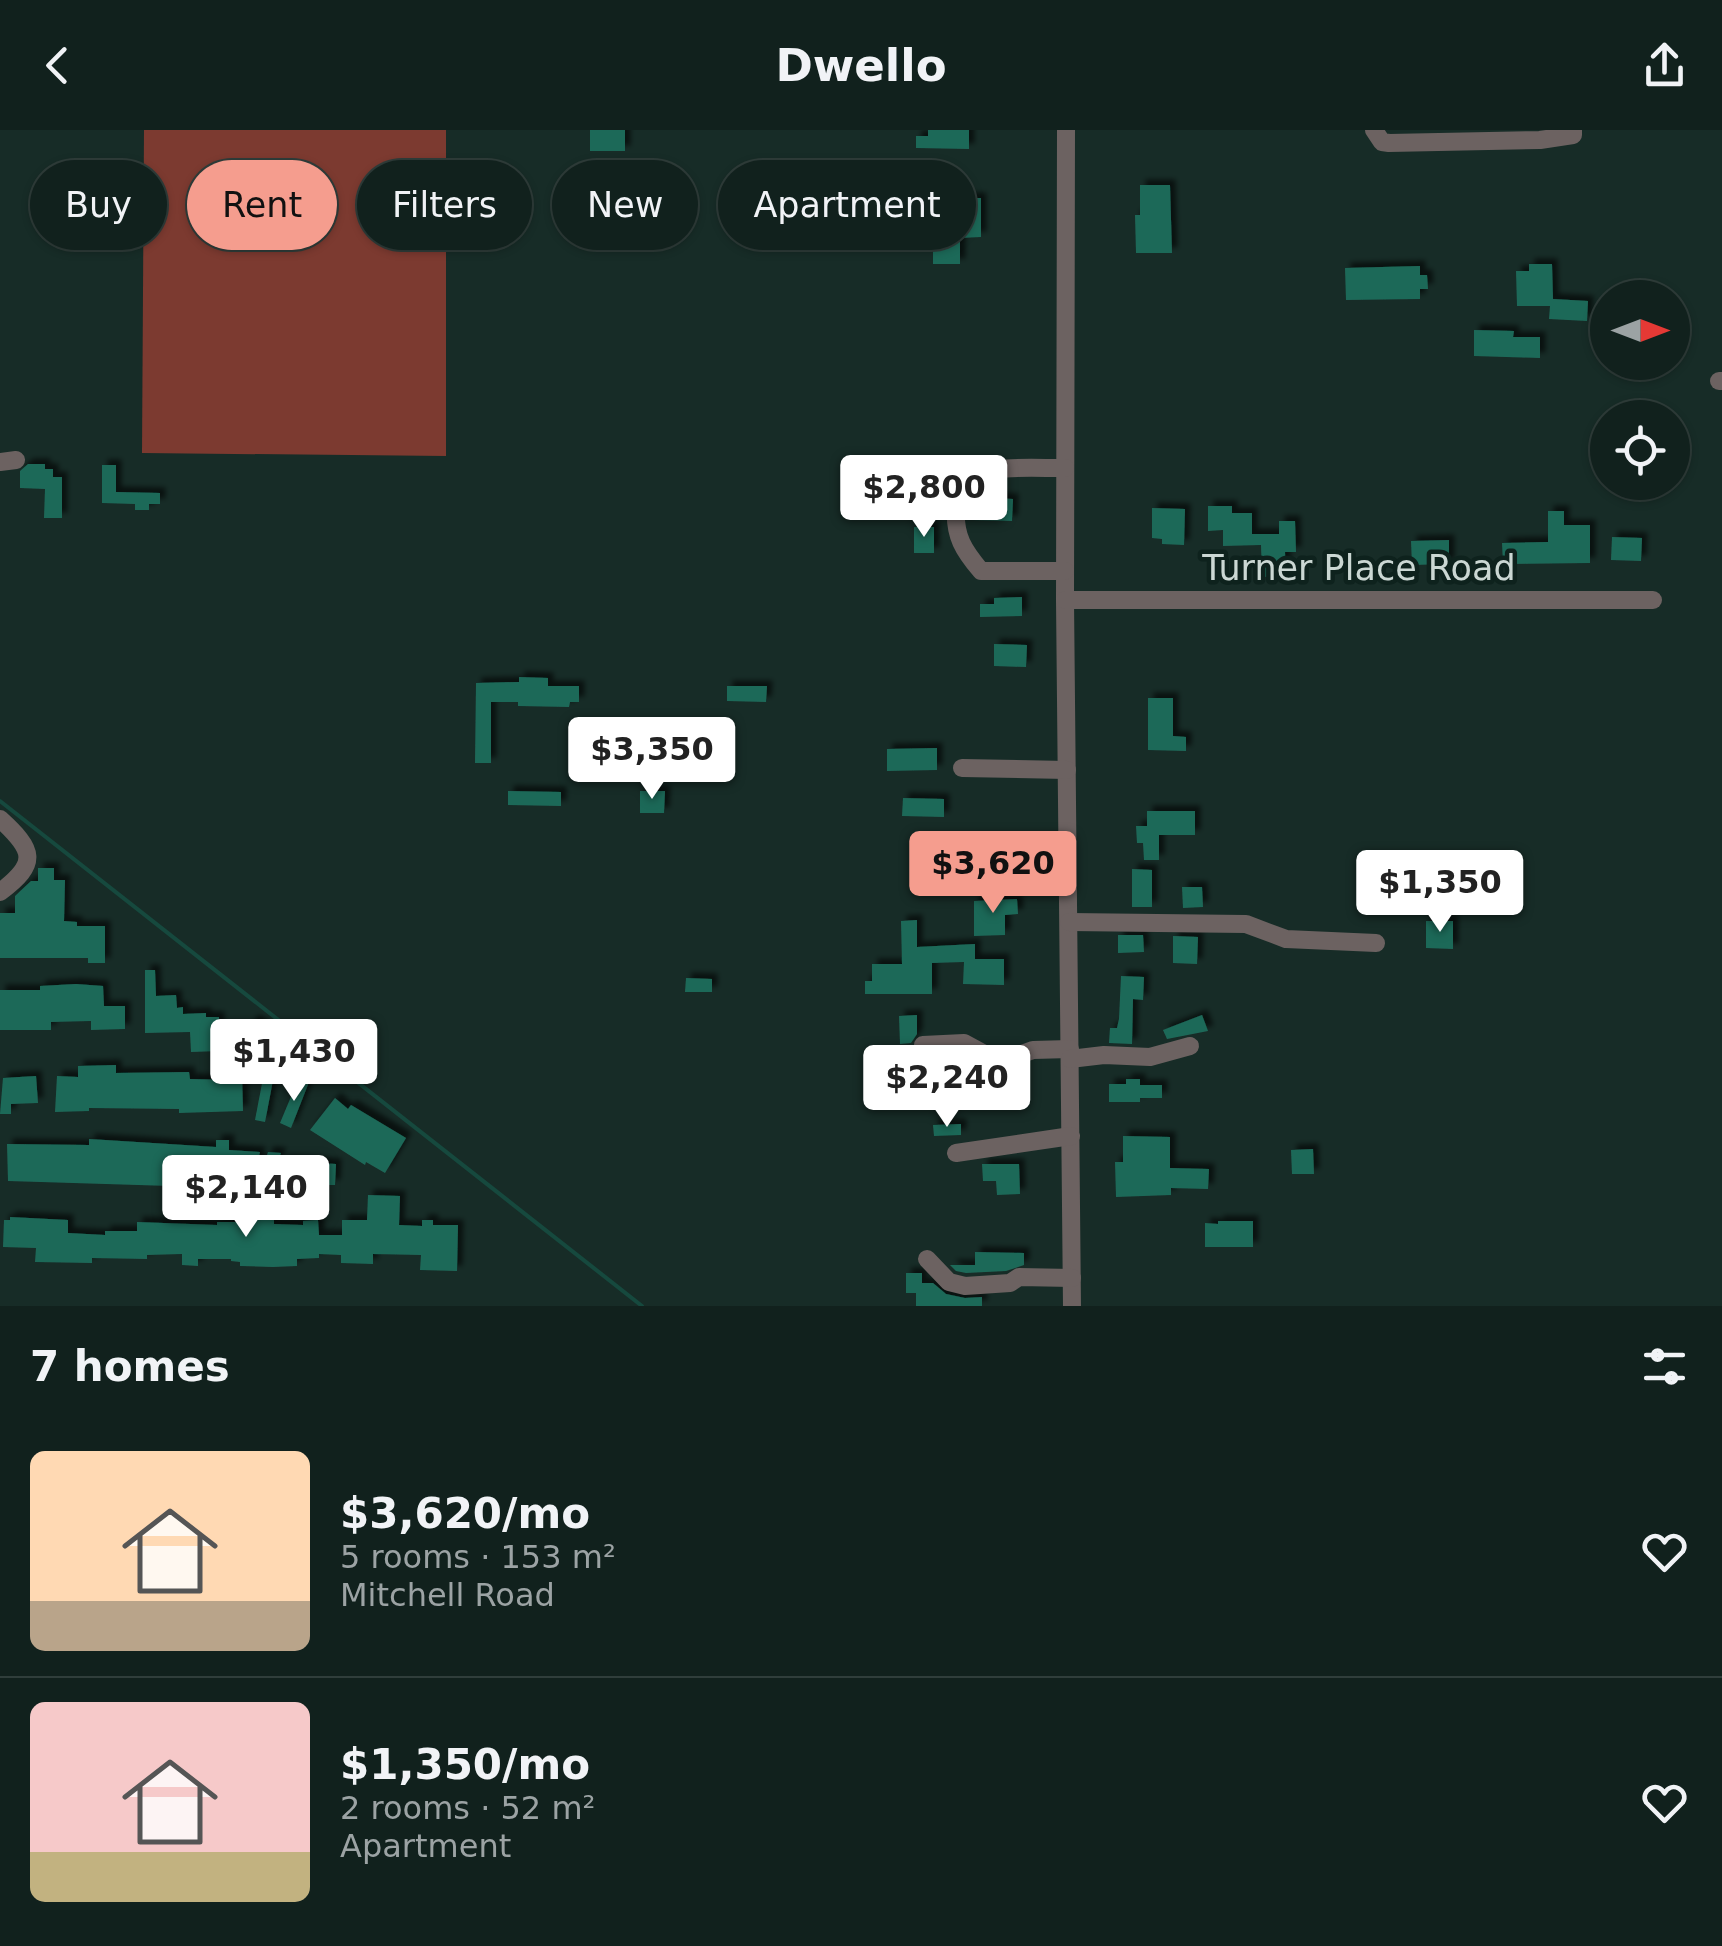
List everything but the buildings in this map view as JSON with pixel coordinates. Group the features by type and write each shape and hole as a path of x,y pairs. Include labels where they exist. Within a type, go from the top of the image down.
{"street":[{"path":"1066,130 1065,600 1072,1306"},
{"path":"1374,130 1382,142 1388,143 1495,135 1540,140 1572,135 1572,130"},
{"path":"1065,468 994,469 970,475 959,485 955,522 963,550 981,571 1065,571"},
{"name":"Turner Place Road","path":"1065,600 1653,600"},
{"path":"962,768 1067,770"},
{"path":"0,819 23,840 28,858 23,874 0,892"},
{"path":"1068,922 1250,924 1286,939 1376,943"},
{"path":"922,1046 964,1043 999,1062"},
{"path":"907,1097 960,1095 976,1089 999,1062 1033,1050 1150,1056 1190,1046"},
{"path":"956,1153 1071,1136"},
{"path":"928,1259 949,1282 965,1286 986,1287 1019,1277 1072,1278"}],"shaded area":[{"path":"144,130 446,130 446,160 357,160 357,250 446,250 446,456 142,453 143,250 167,250 167,160 144,160"}],"waterway":[{"path":"0,801 642,1306"}]}
